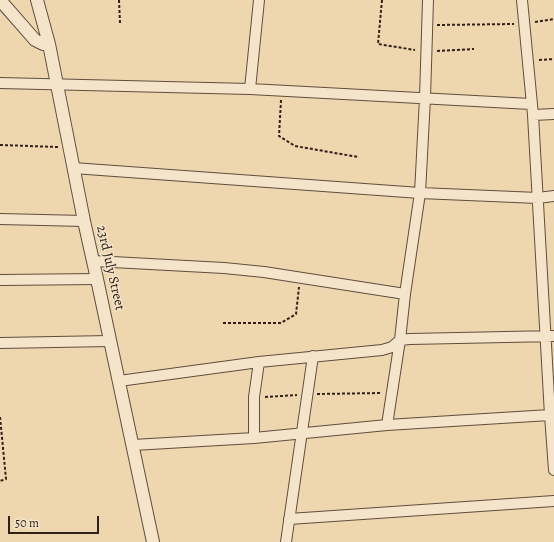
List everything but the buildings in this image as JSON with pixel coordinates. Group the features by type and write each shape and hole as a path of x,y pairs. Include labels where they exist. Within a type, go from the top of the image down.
{"street":[{"path":"0,0 35,40 43,44 49,44"},
{"name":"23rd July Street","path":"37,0 49,44 84,221 98,279 153,542"},
{"path":"250,89 259,0"},
{"path":"387,425 420,193 428,0"},
{"path":"522,0 533,115 538,198 550,336 550,415 554,470"},
{"path":"0,83 250,89 531,104"},
{"path":"533,115 554,114"},
{"path":"73,168 420,193 538,198 554,196"},
{"path":"0,219 84,221"},
{"path":"94,261 224,268 300,277 405,294"},
{"path":"0,280 98,279"},
{"path":"119,381 259,362 388,348 400,340 422,338 550,336"},
{"path":"0,343 110,341"},
{"path":"286,542 313,356"},
{"path":"254,438 254,397 259,362"},
{"path":"133,445 301,435 387,425 550,415"},
{"path":"289,519 554,501"}],"path":[{"path":"119,0 120,23"},
{"path":"382,0 378,44 426,52 474,49"},
{"path":"428,25 525,24 554,18"},
{"path":"528,61 554,59"},
{"path":"282,91 279,136 295,146 358,157"},
{"path":"0,145 69,148"},
{"path":"223,323 281,323 296,314 300,277"},
{"path":"254,397 307,394 392,393"},
{"path":"0,417 6,479 0,481"}]}
